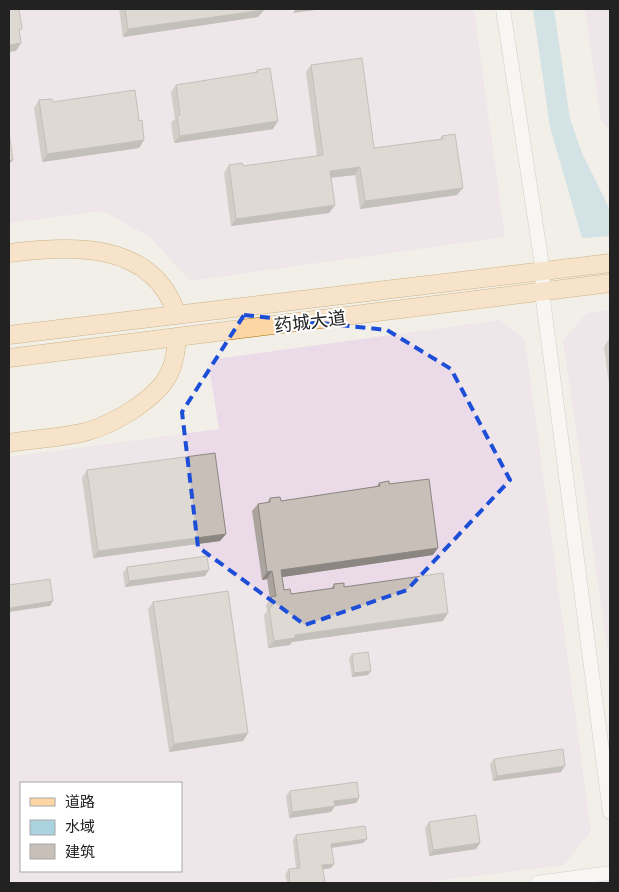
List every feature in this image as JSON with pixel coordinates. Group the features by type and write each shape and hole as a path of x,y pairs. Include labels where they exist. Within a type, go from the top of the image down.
{"main road":[{"path":"9,253 70,248 104,251 126,259 147,271 161,283 172,299 177,315"},
{"name":"药城大道","path":"9,335 610,263"},
{"name":"药城大道","path":"9,358 610,283"},
{"path":"9,443 85,432 116,421 147,400 168,376 175,358 177,337"}],"street":[{"path":"503,9 543,272 542,292 610,812"},
{"path":"537,883 610,873"}],"highlighted area":[{"path":"244,315 387,330 451,369 510,480 407,590 305,625 198,547 182,412"}],"shaded area":[{"path":"9,9 474,9 505,237 190,281 151,238 103,211 9,223"},
{"path":"585,9 610,9 610,130 601,121"},
{"path":"610,310 610,667 563,340 587,313"},
{"path":"500,320 525,340 591,831 564,865 418,883 10,883 9,457 219,429 208,360"}],"water":[{"path":"533,9 554,9 570,119 582,153 610,210 610,236 582,238 550,127"}],"building":[{"path":"9,9 19,9 22,29 19,29 21,43 9,45"},
{"path":"125,9 264,9 264,10 128,29"},
{"path":"362,58 374,148 443,139 442,136 455,134 463,188 365,201 360,167 330,171 335,205 236,219 229,165 242,163 243,166 323,155 311,65"},
{"path":"270,68 278,121 180,136 177,116 180,115 176,85 258,72 257,70"},
{"path":"135,90 139,121 142,120 144,140 47,154 39,100 52,99 53,102"},
{"path":"9,132 13,160 9,160"},
{"path":"215,453 226,534 98,551 87,470"},
{"path":"429,479 438,548 281,570 284,590 290,589 291,594 334,588 334,584 344,583 344,587 443,573 448,613 295,635 295,638 274,641 269,607 272,607 271,597 276,596 272,571 267,572 258,504 270,502 270,498 280,497 281,501 380,486 379,483 389,481 389,484"},
{"path":"207,556 209,570 129,581 127,567"},
{"path":"50,579 53,601 9,608 9,585"},
{"path":"228,591 248,733 174,744 153,602"},
{"path":"368,652 371,671 354,673 352,654"},
{"path":"563,749 565,766 497,776 494,759"},
{"path":"357,782 359,798 334,801 335,806 292,812 290,791"},
{"path":"476,815 480,843 433,850 429,822"},
{"path":"365,826 367,839 331,844 334,864 322,865 325,882 290,883 289,869 300,868 296,835"}]}
